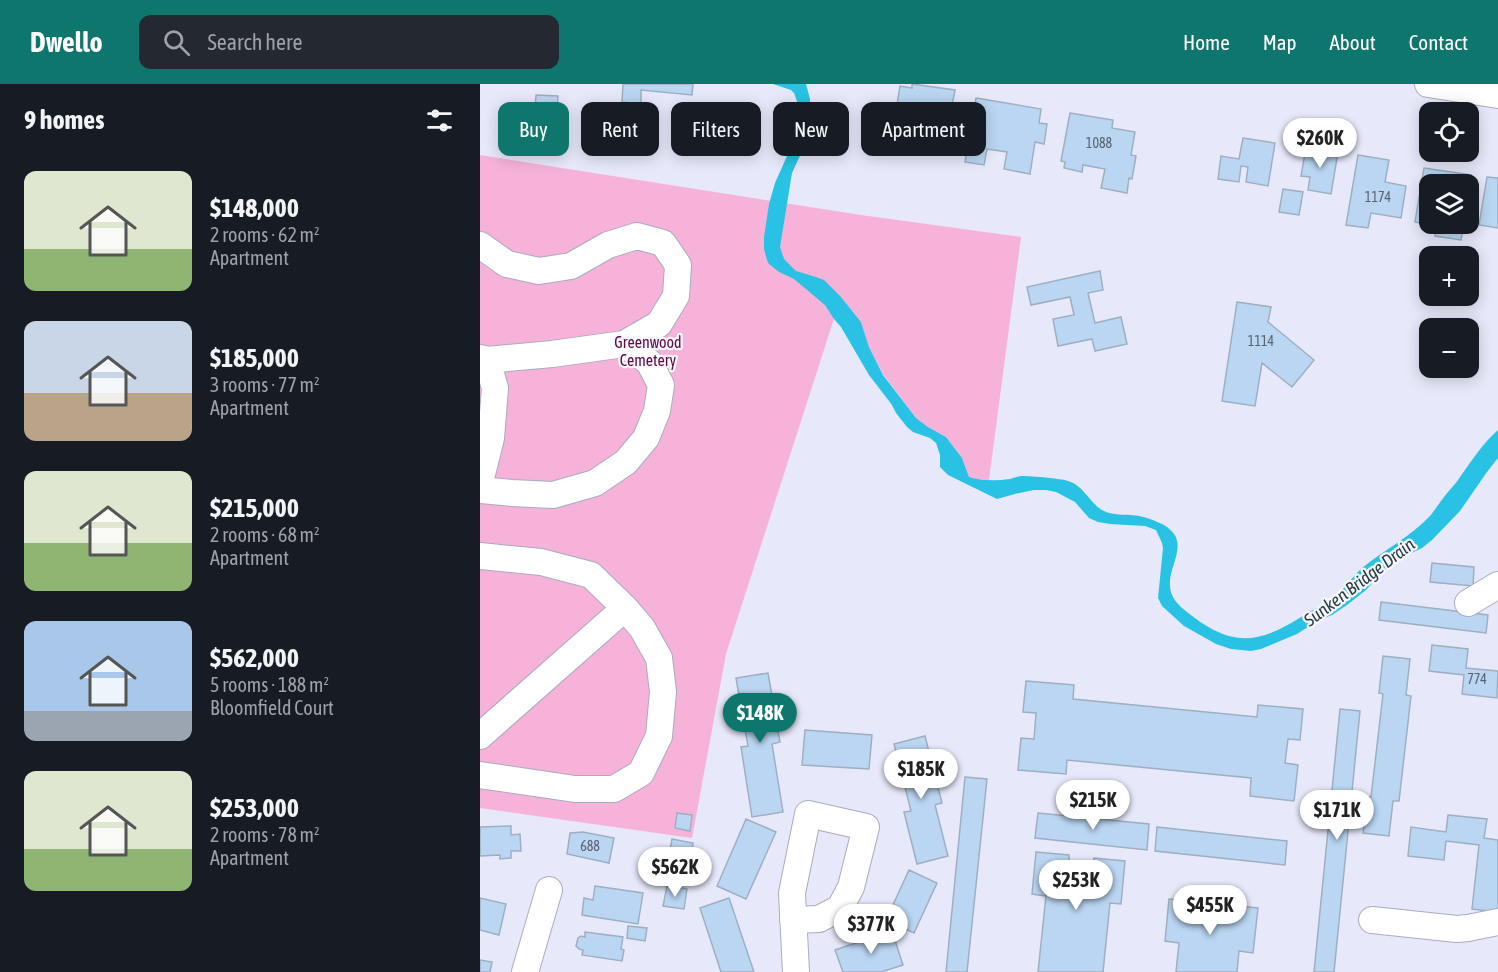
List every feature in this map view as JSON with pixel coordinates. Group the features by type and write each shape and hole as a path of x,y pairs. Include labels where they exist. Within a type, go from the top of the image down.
{"street":[{"path":"1428,84 1498,95"},
{"path":"480,245 507,264 539,271 571,266 608,245 637,236 663,243 678,265 676,297 659,324 624,344 552,354 484,359 495,388 491,438 480,482"},
{"path":"480,490 553,495 595,483 626,462 646,438 657,411 661,385 649,362 624,344"},
{"path":"480,556 541,562 591,575 642,628 659,658 663,693 659,736 641,773 614,789 575,789 480,776"},
{"path":"1468,603 1498,585"},
{"path":"480,736 625,608"},
{"path":"525,972 549,890"},
{"path":"793,920 796,972"},
{"path":"1372,920 1456,929 1498,922"}],"green space":[{"name":"Greenwood Cemetery","path":"480,155 861,215 1021,237 989,480 969,477 962,458 946,437 916,418 883,374 869,347 861,322 841,297 726,654 692,838 480,808"}],"water":[{"path":"773,84 806,84 810,102 797,102 791,90"},
{"name":"Sunken Bridge Drain","path":"787,156 800,156 792,173 780,247 784,259 796,271 824,280 841,297 861,322 869,347 883,375 916,418 946,437 962,458 969,477 994,480 1026,476 1066,480 1078,486 1102,510 1148,518 1164,525 1172,532 1178,546 1170,578 1172,594 1184,610 1218,632 1232,637 1246,638 1274,632 1330,600 1362,568 1430,516 1481,447 1498,430 1498,458 1460,511 1432,540 1422,548 1397,560 1366,590 1332,615 1319,620 1297,634 1261,649 1251,651 1231,649 1216,644 1184,626 1162,606 1158,598 1163,548 1156,530 1145,526 1098,522 1089,518 1075,502 1056,492 1046,490 1034,490 997,499 948,475 940,467 940,455 936,443 907,427 869,375 841,327 825,305 794,279 769,264 764,249 764,237 775,183"}],"building":[{"path":"623,84 693,84 692,95 641,90 641,102 622,102"},
{"path":"912,84 955,90 953,102 897,102 900,86 912,88"},
{"path":"536,95 558,96 558,102 536,102"},
{"path":"976,98 1041,109 1039,123 1047,124 1044,144 1035,142 1030,174 1004,169 1007,152 987,149 986,154 986,102 975,102"},
{"path":"1070,113 1113,120 1112,128 1135,132 1131,155 1136,156 1127,193 1101,188 1105,169 1083,165 1082,172 1064,168 1065,162 1061,161"},
{"path":"1243,138 1275,143 1268,186 1246,182 1248,167 1241,166 1239,182 1218,179 1221,156 1239,159"},
{"path":"1306,147 1338,152 1331,194 1308,190 1310,177 1301,176"},
{"path":"1358,155 1389,160 1385,182 1406,186 1401,218 1371,213 1368,228 1346,225"},
{"path":"966,156 986,156 984,165 965,162"},
{"path":"1424,168 1464,174 1423,174"},
{"path":"1487,177 1498,178 1498,228 1479,225"},
{"path":"1283,189 1303,192 1299,215 1279,212"},
{"path":"1419,198 1419,223 1415,222"},
{"path":"1435,234 1462,234 1461,240 1435,236"},
{"path":"1100,271 1103,290 1088,293 1095,323 1121,317 1127,344 1095,351 1092,339 1058,346 1053,319 1074,315 1070,297 1031,305 1027,287"},
{"path":"1237,302 1271,307 1268,322 1314,360 1292,387 1262,363 1255,406 1222,401"},
{"path":"1432,563 1474,567 1473,586 1430,582"},
{"path":"1381,602 1488,615 1486,633 1379,620"},
{"path":"1432,645 1468,649 1466,668 1498,671 1497,698 1462,694 1464,675 1429,671"},
{"path":"1383,656 1410,659 1406,695 1411,696 1399,801 1393,801 1389,836 1363,833 1367,797 1371,797 1383,694 1379,693"},
{"path":"768,673 780,742 772,744 783,812 752,817 741,747 748,746 736,678"},
{"path":"1026,681 1074,685 1073,699 1257,717 1258,705 1303,709 1300,740 1288,739 1285,763 1298,765 1294,801 1250,796 1251,778 1067,760 1066,774 1018,770 1021,738 1034,739 1036,713 1023,712"},
{"path":"1340,709 1360,711 1334,972 1314,972"},
{"path":"805,730 872,735 869,769 802,765"},
{"path":"925,736 942,803 935,805 948,856 917,864 904,812 911,811 894,744"},
{"path":"965,777 987,779 967,972 946,972"},
{"path":"677,813 692,815 690,831 675,828"},
{"path":"1038,813 1149,824 1147,850 1035,838"},
{"path":"1448,815 1487,819 1484,838 1498,840 1498,912 1472,909 1479,845 1446,841 1444,860 1408,856 1411,827 1446,832"},
{"path":"746,819 776,832 746,899 717,886"},
{"path":"511,826 511,835 520,834 521,851 511,851 511,858 500,859 500,855 480,856 480,827"},
{"path":"1157,827 1287,841 1285,865 1155,851"},
{"path":"583,832 614,838 609,863 567,854 570,833"},
{"path":"672,839 693,843 690,866 668,862"},
{"path":"1036,852 1069,855 1069,862 1093,865 1094,858 1125,861 1121,904 1110,903 1103,972 1038,972 1046,896 1032,894"},
{"path":"909,870 937,883 914,933 886,920"},
{"path":"595,886 643,893 638,924 582,915 584,898 593,900"},
{"path":"667,886 687,889 684,909 663,906"},
{"path":"480,898 506,904 499,935 480,930"},
{"path":"729,898 754,972 721,972 700,908"},
{"path":"1169,899 1201,902 1200,909 1227,912 1227,905 1258,908 1253,953 1239,951 1237,972 1176,972 1179,943 1165,941"},
{"path":"628,926 647,928 645,941 627,938"},
{"path":"892,931 903,965 881,972 843,972 835,950"},
{"path":"585,932 623,937 622,961 582,955 583,950 576,946 578,938 585,937"},
{"path":"480,960 492,962 490,972 480,972"}]}
